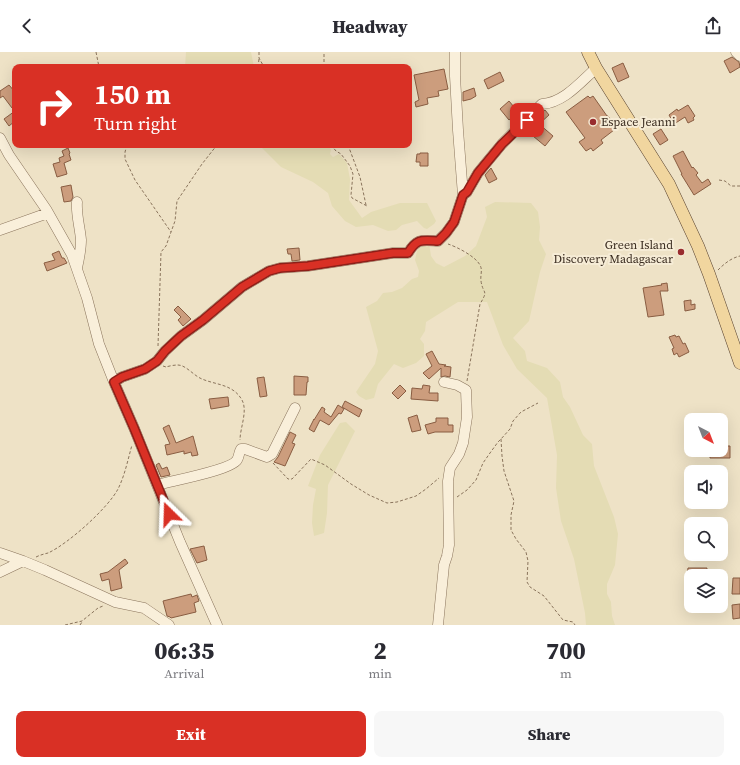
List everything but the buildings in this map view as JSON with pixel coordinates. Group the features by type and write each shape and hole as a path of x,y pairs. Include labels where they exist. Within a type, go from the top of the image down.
{"main road":[{"path":"588,52 596,68 669,184 698,246 740,363"}],"street":[{"path":"114,382 122,377 145,369 157,361 181,336 203,320 242,287 269,271 280,268 308,266 393,253 408,253 412,246 420,240 438,241 454,222 463,195 458,130 455,52"},
{"path":"736,52 740,56"},
{"path":"463,195 467,192 482,168 502,144 542,104 554,102 566,95 596,68"},
{"path":"0,138 9,155 48,213 72,255 87,298 99,344 180,542 217,625"},
{"path":"77,202 81,241 77,268"},
{"path":"0,230 48,213"},
{"path":"438,625 444,565 448,556 449,545 448,481 450,468 459,454 463,443 467,417 466,390 456,385 444,382"},
{"path":"157,485 224,468 237,460 241,448 245,448 267,457 272,454 295,408"},
{"path":"0,553 45,570 115,602 144,608 169,625"},
{"path":"0,572 23,561"}],"path":[{"path":"96,52 98,64"},
{"path":"258,64 259,52"},
{"path":"324,52 324,64"},
{"path":"259,58 262,64"},
{"path":"126,148 125,160 135,180 171,232"},
{"path":"215,148 177,201 175,221 166,246 161,252 157,361 166,367 177,365 184,367 202,379 224,385 236,392 242,400 244,409 240,437 241,448"},
{"path":"334,148 341,154 350,166 353,174 352,198 367,206 360,177 349,148"},
{"path":"719,180 725,181 731,186 740,186"},
{"path":"438,241 460,249 479,264 482,273 481,280 486,292 480,304 466,390"},
{"path":"709,274 716,272 730,260 740,256"},
{"path":"455,500 476,480 490,452 510,429 521,412 538,403"},
{"path":"502,439 504,471 514,501 511,515 511,530 526,552 528,561 527,582 530,587 544,596 563,620 573,622 575,625"},
{"path":"23,561 48,553 63,544 96,516 119,487 132,445"},
{"path":"267,457 288,480 292,479 312,459 325,465 363,492 387,503 397,502 416,496 450,468"},
{"path":"80,625 82,621 98,608 115,602"},
{"path":"65,625 82,621"}],"shaded area":[{"path":"186,52 251,52 253,64 185,64"},
{"path":"262,148 330,148 330,154 333,157 339,154 347,163 350,179 349,200 362,218 371,212 400,203 427,203 436,221 427,229 417,221 402,225 396,230 388,231 373,225 356,227 345,221 332,206 328,193 313,182 281,167"},
{"path":"495,202 531,203 538,212 540,227 539,240 546,254 540,272 529,321 513,338 525,351 527,361 547,368 560,382 563,397 570,407 583,435 592,444 594,466 614,517 618,534 615,565 607,584 607,594 611,602 612,616 615,625 586,625 574,559 561,521 556,488 557,455 547,398 517,369 503,345 487,302 458,302 426,322 425,331 420,339 424,344 424,356 416,363 403,368 394,364 378,384 374,398 366,400 359,396 356,392 375,364 378,351 366,307 377,301 383,293 392,292 402,288 412,279 418,277 419,271 415,260 417,251 425,240 429,243 431,256 436,263 444,267 465,256 476,246 487,217 485,207"},
{"path":"346,422 355,431 328,485 327,513 324,533 314,536 312,523 316,489 308,486 320,455 340,423"}],"place":[{"name":"Espace Jeanni","path":"593,122"},
{"name":"Green Island Discovery Madagascar","path":"681,252"}],"route":[{"path":"169,514 114,382 122,377 145,369 157,361 181,336 203,320 242,287 269,271 280,268 308,266 393,253 408,253 412,246 420,240 438,241 454,222 463,195 467,192 478,173 502,144 527,120"}]}
